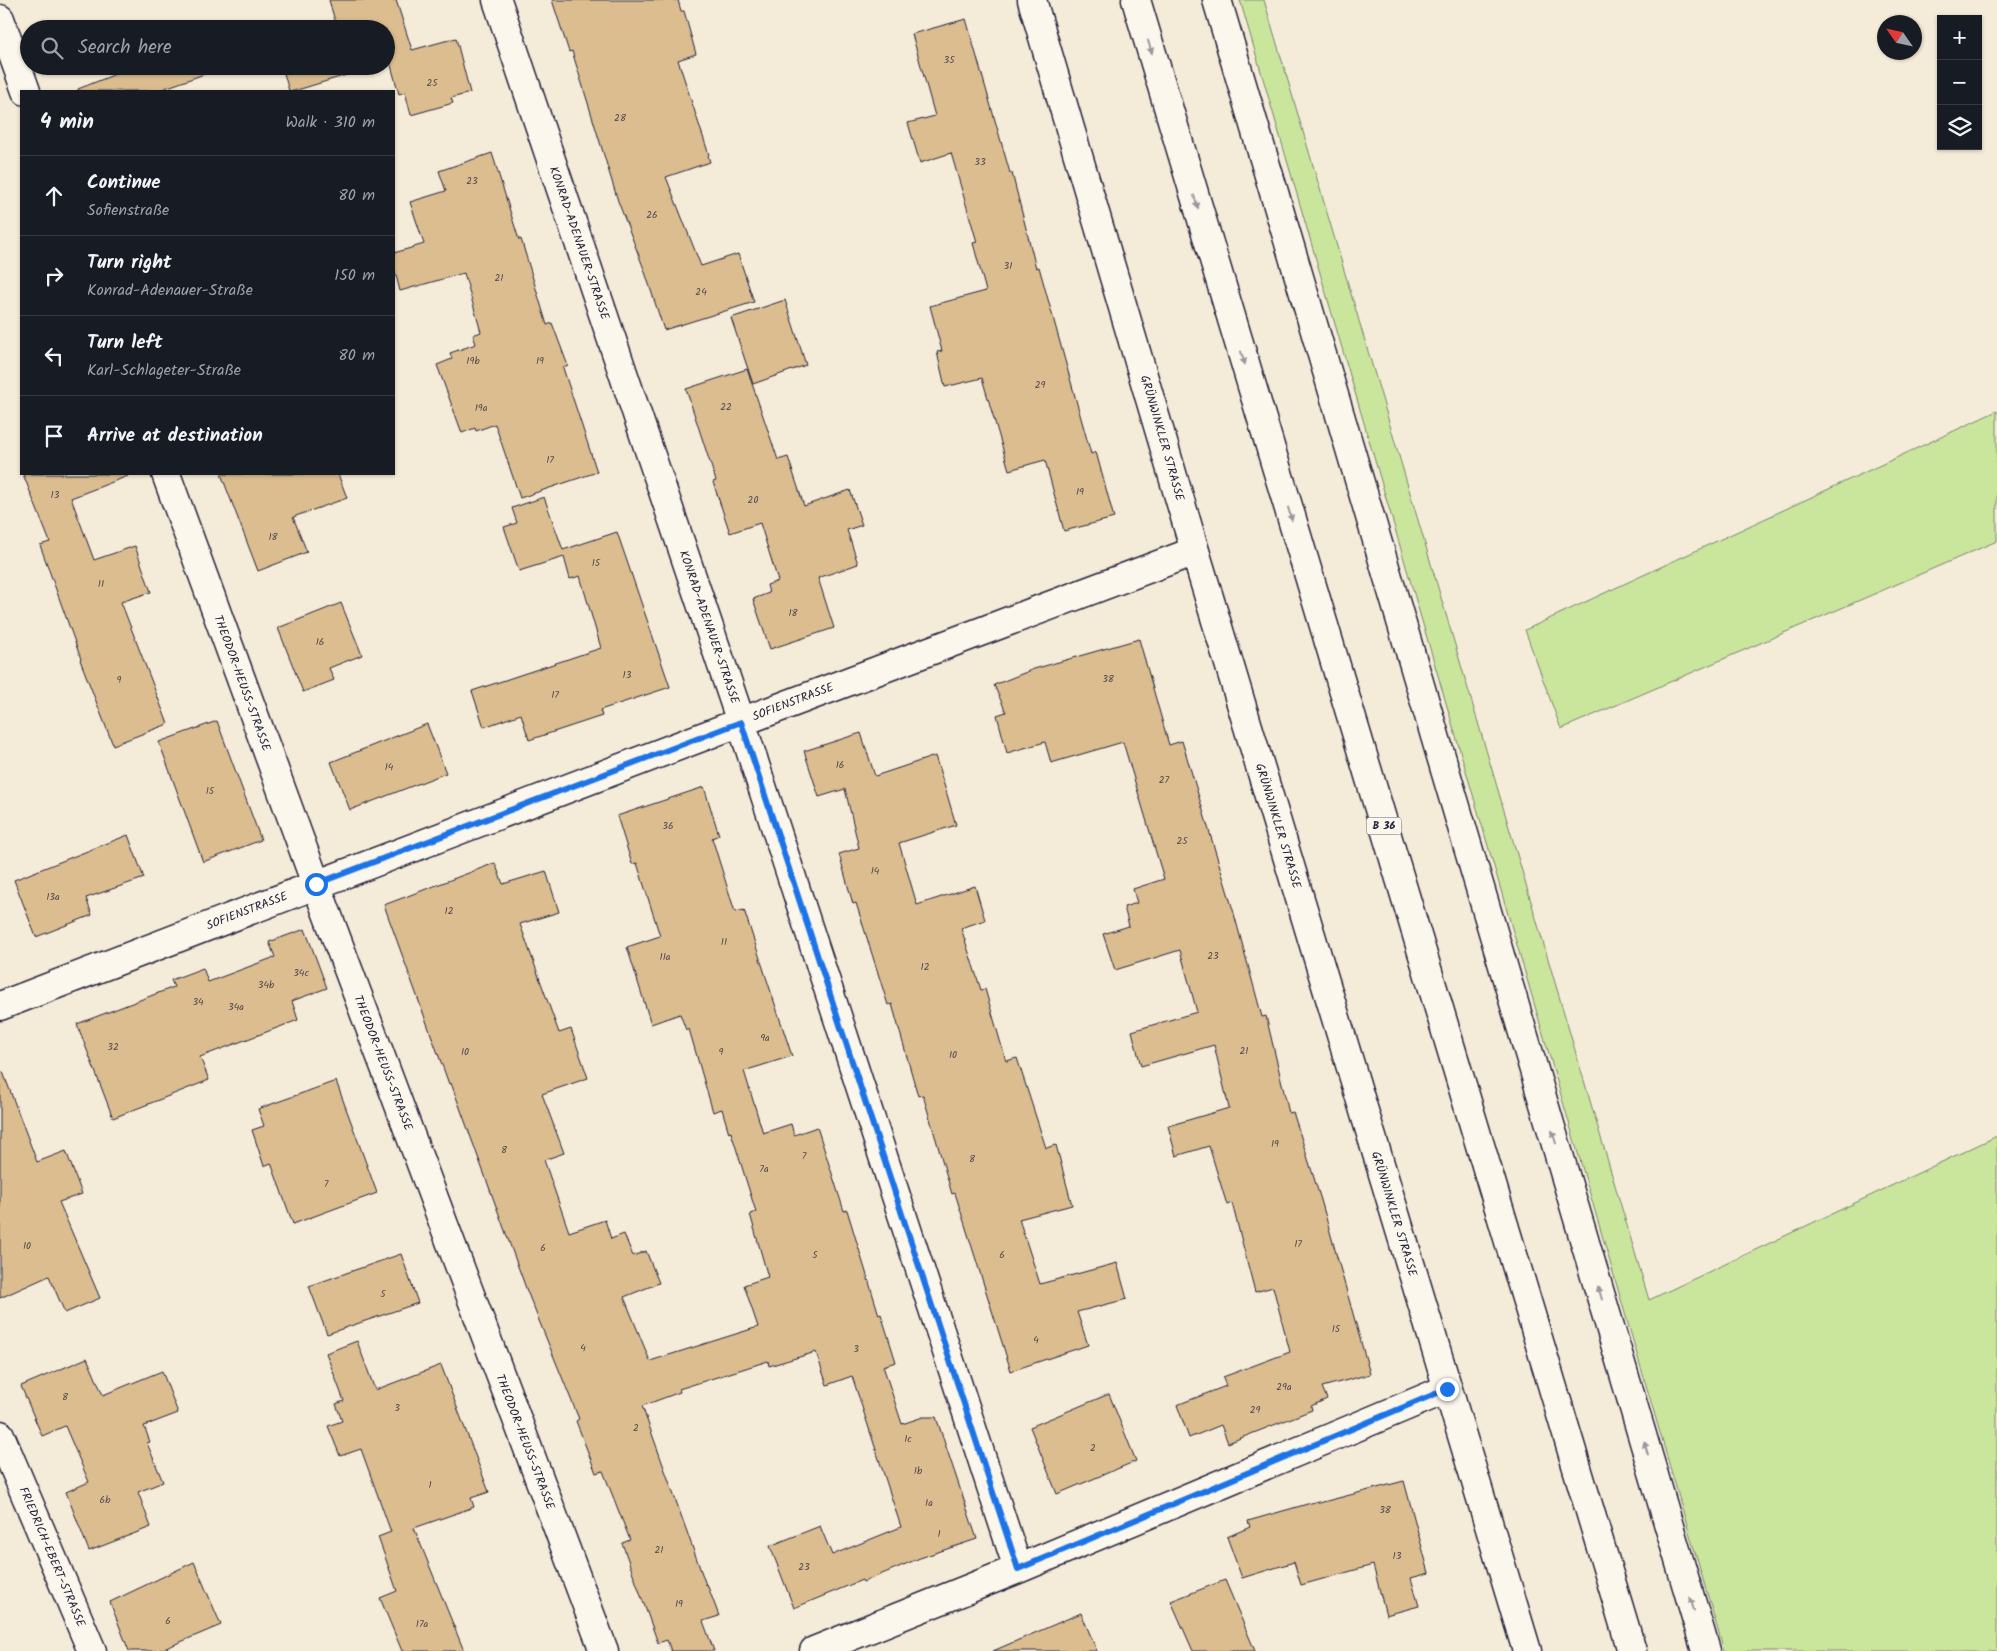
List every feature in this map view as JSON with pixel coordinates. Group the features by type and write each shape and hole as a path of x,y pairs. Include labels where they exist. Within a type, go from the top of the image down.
{"street":[{"name":"KONRAD-ADENAUER-STRASSE","path":"497,0 741,722 1018,1569"},
{"name":"GRÜNWINKLER STRASSE","path":"1032,0 1195,551 1527,1651"},
{"name":"B 36","path":"1136,0 1632,1651"},
{"path":"1217,0 1706,1651"},
{"path":"0,19 20,74"},
{"path":"20,75 26,90"},
{"name":"THEODOR-HEUSS-STRASSE","path":"166,475 316,884 604,1651"},
{"name":"SOFIENSTRASSE","path":"0,1006 741,722 1195,551"},
{"path":"814,1651 1018,1569 1447,1389"},
{"name":"FRIEDRICH-EBERT-STRASSE","path":"0,1435 92,1651"}],"green space":[{"path":"1240,0 1264,0 1649,1300 1997,1136 1997,1651 1724,1651"},
{"path":"1997,411 1997,541 1561,729 1525,630"}],"building":[{"path":"329,0 396,0 412,50 456,38 470,93 451,98 453,103 411,115 405,92 399,94 394,75 395,20 335,20"},
{"path":"552,0 678,0 681,11 684,11 696,54 678,60 710,162 666,177 701,266 738,254 754,302 664,330 644,269 618,201 572,51 569,52"},
{"path":"966,19 1010,173 1012,173 1036,268 1039,267 1091,454 1096,452 1114,518 1064,531 1045,460 1009,470 982,378 945,387 937,352 942,351 930,306 986,291 973,243 977,242 951,153 920,163 908,123 935,116 912,34"},
{"path":"113,75 201,75 160,90 78,89"},
{"path":"285,75 346,75 297,90 289,90"},
{"path":"492,153 547,325 552,323 568,366 563,368 597,472 520,498 495,424 476,431 475,428 462,433 437,365 452,359 450,353 476,344 473,335 481,332 464,273 400,291 395,271 395,253 424,244 410,202 446,191 439,171"},
{"path":"785,300 806,365 753,384 731,318"},
{"path":"747,369 778,460 788,457 804,506 850,490 862,525 847,530 858,564 818,578 834,628 770,649 753,599 769,593 767,585 778,581 760,523 730,533 713,482 716,481 686,389"},
{"path":"23,475 128,475 71,498 94,560 135,546 151,592 121,602 168,724 113,745 80,660 40,545 50,542"},
{"path":"221,475 338,475 347,498 293,517 307,552 258,571"},
{"path":"544,497 563,550 617,532 670,687 600,710 602,716 529,740 521,714 484,727 472,691 601,648 580,576 570,579 564,557 519,571 504,527 517,523 512,508"},
{"path":"341,603 362,655 329,668 334,680 303,692 278,628"},
{"path":"1139,639 1169,745 1182,741 1233,910 1262,1017 1266,1016 1289,1113 1293,1112 1321,1200 1370,1374 1322,1387 1327,1399 1311,1406 1312,1410 1228,1443 1221,1425 1189,1438 1177,1405 1226,1386 1223,1377 1290,1352 1273,1287 1255,1292 1232,1203 1227,1205 1209,1146 1176,1156 1168,1126 1229,1108 1214,1045 1141,1066 1132,1031 1197,1012 1180,950 1115,970 1103,934 1129,926 1124,907 1137,903 1133,889 1164,879 1123,742 1051,763 1045,742 1007,753 997,715 1006,712 994,685 1034,669"},
{"path":"217,721 261,840 203,862 159,742"},
{"path":"427,724 446,773 350,810 331,762"},
{"path":"861,733 875,776 935,756 956,825 899,843 917,905 975,886 985,920 961,928 981,990 985,989 1006,1061 1017,1058 1046,1148 1056,1145 1072,1205 1019,1219 1040,1284 1117,1263 1127,1299 1077,1312 1088,1345 1011,1371 955,1193 952,1194 923,1095 918,1096 892,1004 888,1005 856,903 853,904 839,854 859,848 845,789 819,797 804,751"},
{"path":"704,787 719,835 712,838 735,912 744,910 792,1056 744,1071 763,1133 791,1124 794,1135 817,1127 844,1211 847,1210 879,1315 881,1314 896,1362 883,1366 902,1424 923,1417 936,1417 977,1539 920,1558 794,1608 770,1546 820,1526 832,1555 901,1527 852,1376 827,1385 816,1352 769,1366 768,1361 679,1389 680,1392 642,1406 706,1585 719,1616 703,1621 714,1651 671,1651 667,1640 658,1643 622,1543 630,1540 603,1471 596,1473 576,1421 579,1419 527,1291 384,905 495,863 503,884 546,871 559,912 520,924 559,1033 571,1029 588,1078 542,1094 564,1153 544,1160 569,1232 605,1220 611,1239 624,1234 633,1256 646,1251 659,1283 624,1297 650,1361 758,1327 744,1285 768,1277 750,1214 756,1212 731,1132 729,1133 722,1109 713,1112 689,1029 686,1030 680,1014 651,1024 627,947 660,936 637,863 632,864 617,816"},
{"path":"128,835 144,878 86,898 92,915 36,937 14,880"},
{"path":"305,929 327,988 292,1001 298,1020 200,1057 209,1080 113,1118 77,1024 174,987 171,980 203,968 208,982 275,957 269,942"},
{"path":"0,1072 3,1072 37,1162 66,1151 82,1194 59,1202 100,1298 65,1313 49,1276 0,1298"},
{"path":"336,1081 377,1193 293,1224 271,1163 264,1166 252,1130 264,1126 258,1109"},
{"path":"401,1254 418,1303 327,1334 309,1286"},
{"path":"357,1341 375,1390 441,1365 489,1492 471,1498 474,1507 414,1528 464,1651 402,1651 380,1598 397,1591 378,1537 391,1532 361,1449 340,1456 328,1426 342,1421 336,1404 344,1401 326,1353"},
{"path":"87,1358 103,1395 162,1371 178,1413 144,1426 150,1442 147,1443 163,1482 138,1492 151,1527 89,1551 66,1492 89,1482 65,1426 42,1436 21,1386"},
{"path":"1109,1394 1136,1461 1057,1494 1030,1427"},
{"path":"1404,1481 1429,1573 1411,1578 1419,1606 1386,1615 1373,1565 1301,1585 1294,1562 1242,1578 1227,1537 1250,1527 1248,1521 1318,1501 1319,1503"},
{"path":"194,1562 221,1625 159,1651 129,1651 110,1602"},
{"path":"1225,1580 1255,1651 1193,1651 1171,1601"},
{"path":"1081,1613 1097,1651 993,1651"}],"route":[{"path":"316,884 741,722 1018,1569 1447,1389"}]}
